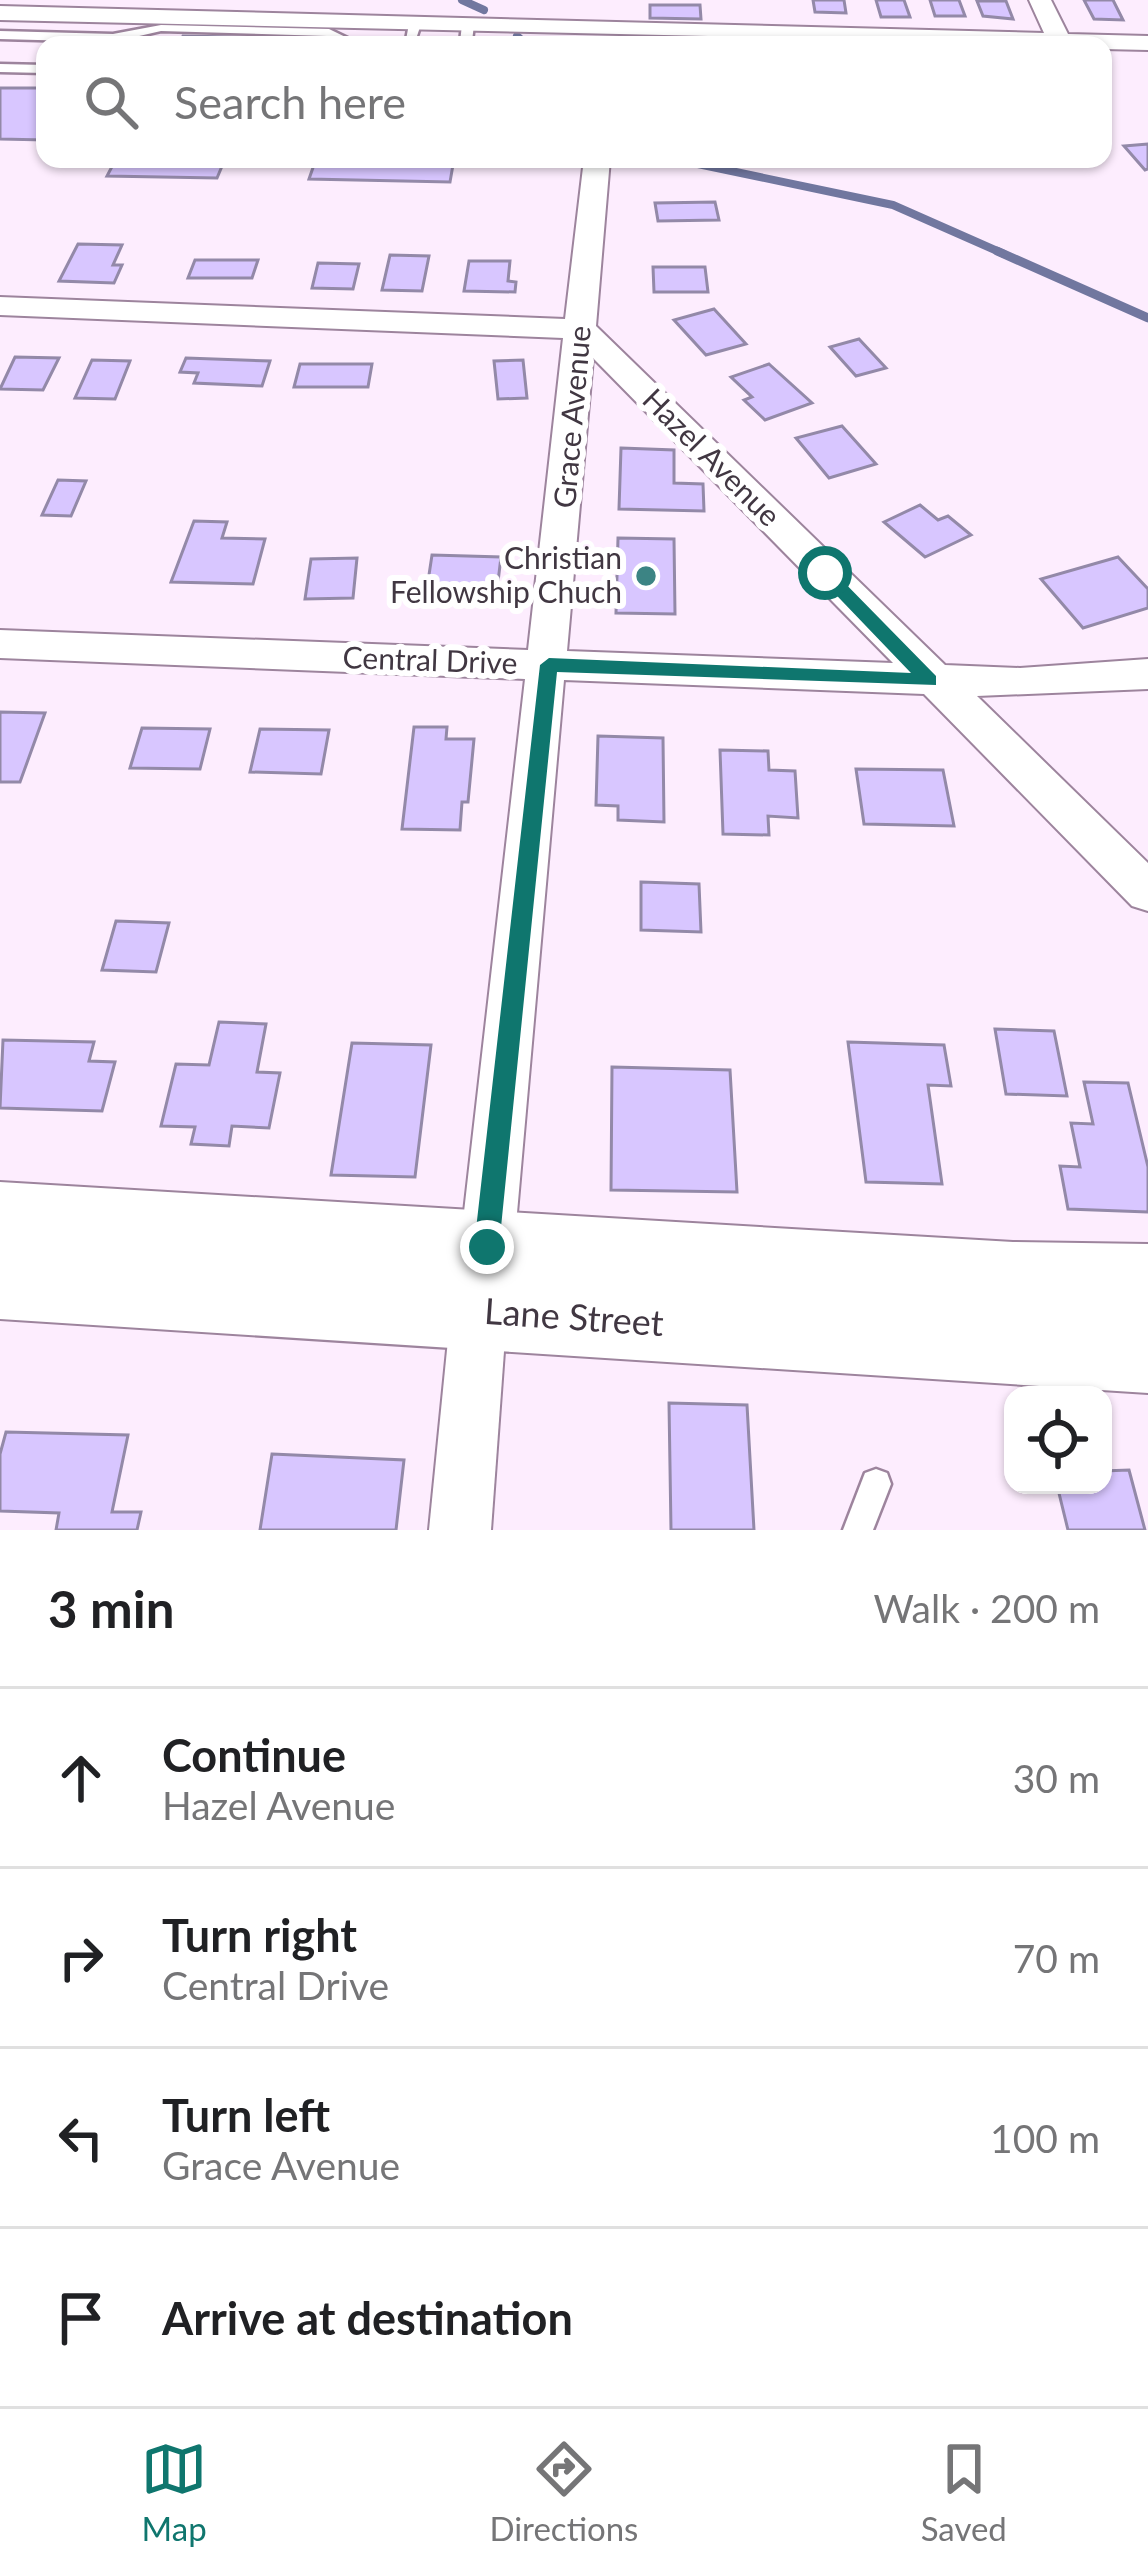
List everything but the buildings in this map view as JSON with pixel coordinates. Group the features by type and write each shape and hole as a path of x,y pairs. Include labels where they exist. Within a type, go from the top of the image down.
{"main road":[{"name":"Lane Street","path":"0,1220 1148,1352"},
{"name":"Lane Street","path":"0,1280 1148,1283"}],"street":[{"path":"0,13 134,24 180,9 406,36 605,36 607,0"},
{"path":"1040,0 1057,36"},
{"path":"1112,45 1143,49"},
{"name":"Grace Avenue","path":"460,1530 597,168"},
{"path":"1,307 581,329"},
{"name":"Hazel Avenue","path":"581,329 1148,892"},
{"name":"Central Drive","path":"0,644 1020,683 1148,674"}],"lane":[{"path":"123,36 134,24 336,36"},
{"path":"0,35 36,37"},
{"path":"0,68 36,69"},
{"path":"857,1530 876,1484"}],"waterway":[{"path":"462,0 484,10"},
{"path":"717,168 893,205 1004,254"},
{"path":"997,251 1148,318"}],"place":[{"name":"Christian Fellowship Chuch","path":"646,576"}],"route":[{"path":"487,1247 549,665 930,680 825,573"}]}
